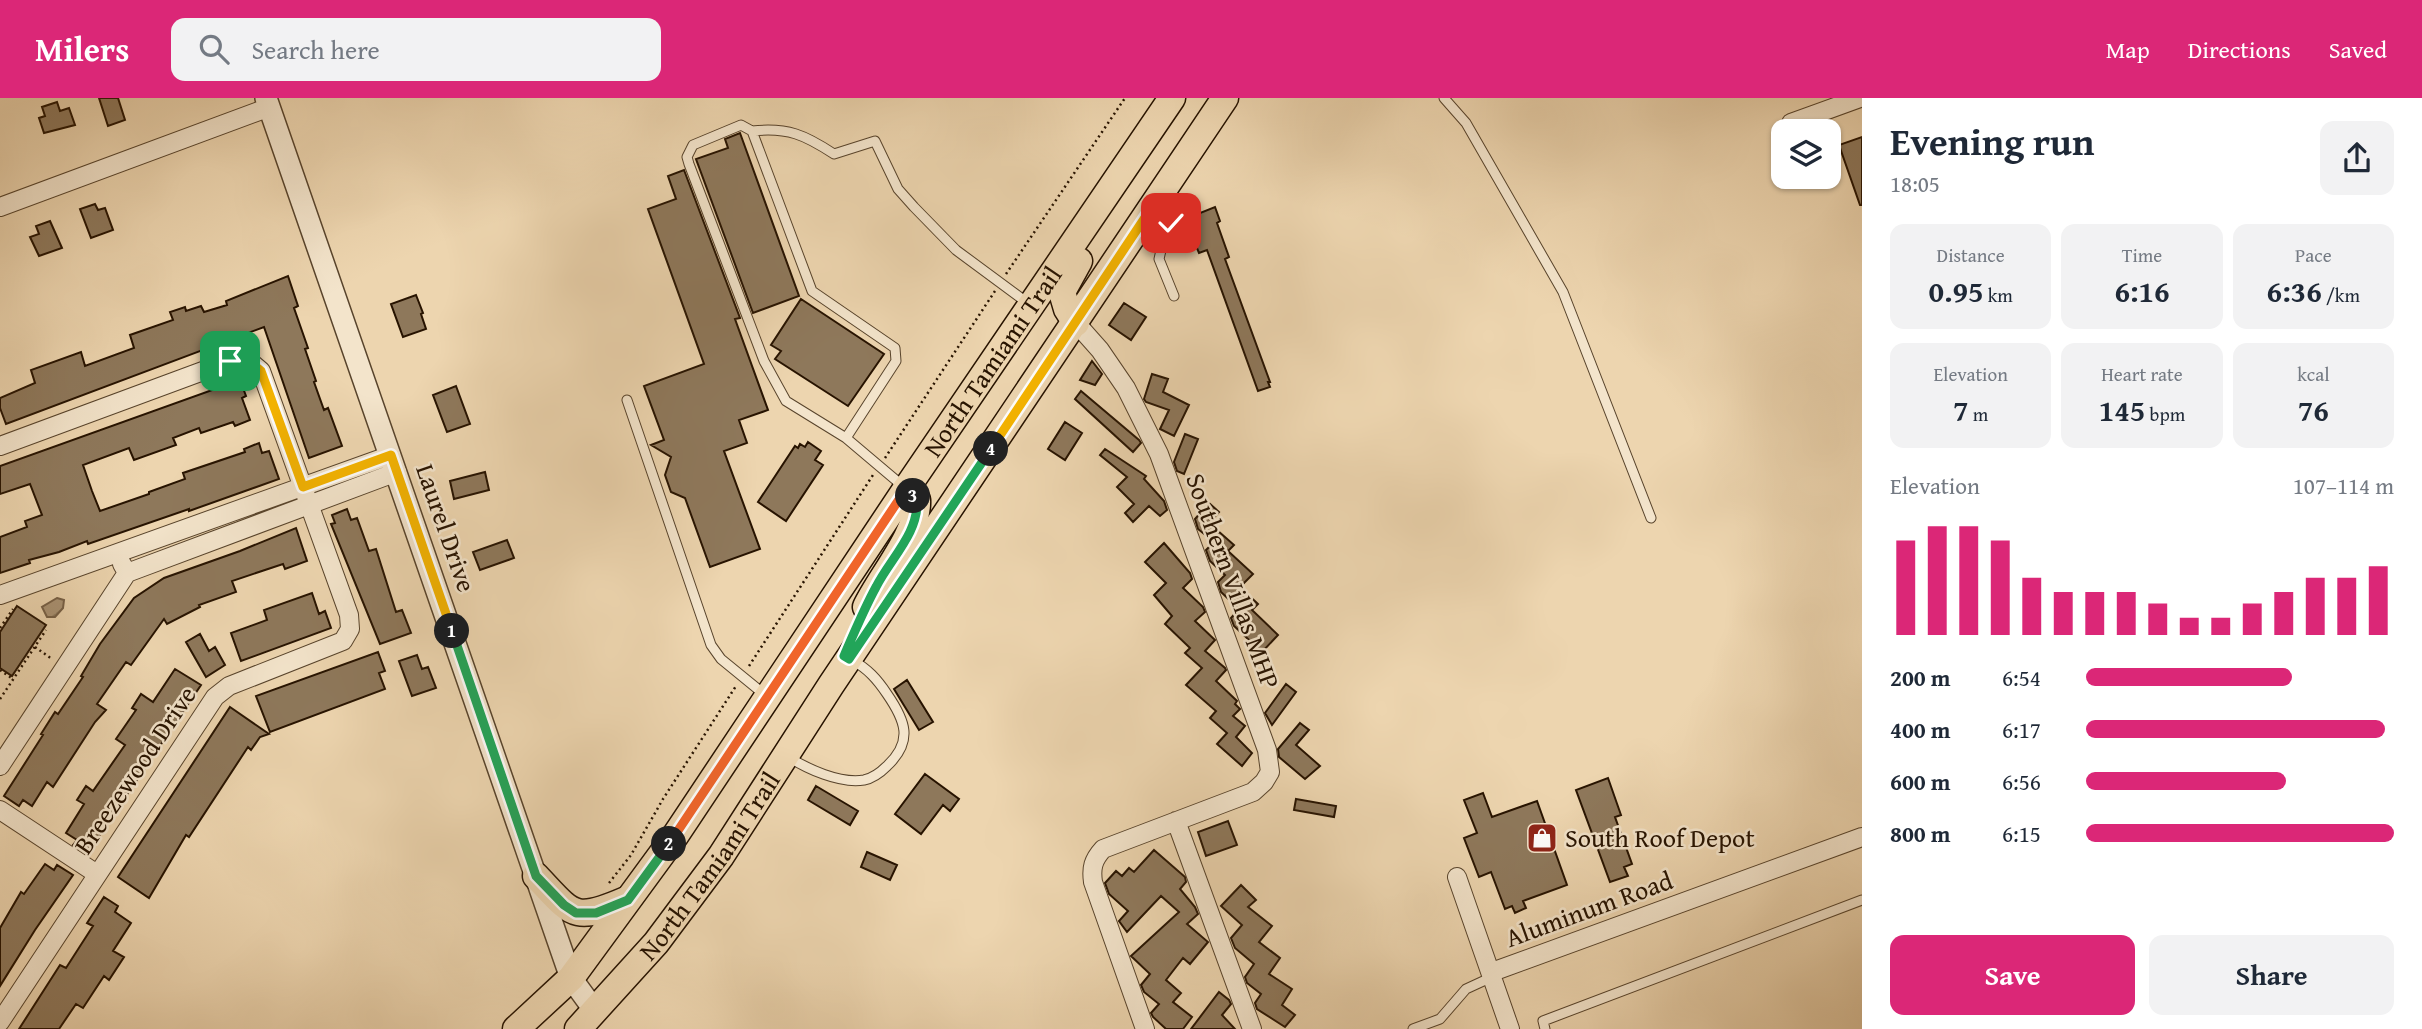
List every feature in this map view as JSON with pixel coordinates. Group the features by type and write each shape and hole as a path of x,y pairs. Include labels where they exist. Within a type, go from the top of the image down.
{"main road":[{"name":"North Tamiami Trail","path":"516,1029 571,978 618,892 676,836 766,696 1172,98"},
{"name":"North Tamiami Trail","path":"586,1020 656,943 705,878 831,685 846,657 1076,323 1225,98"},
{"path":"1076,323 1067,309 1062,292 1117,201 1128,163"},
{"path":"846,657 876,587 911,532 917,500 906,489"},
{"path":"536,876 564,905 576,913 596,913 618,892"}],"street":[{"path":"1802,119 1860,98"},
{"path":"0,207 268,102"},
{"name":"Laurel Drive","path":"268,102 586,1020"},
{"name":"Southern Villas MHP","path":"1076,323 1100,350 1126,388 1159,454 1266,750 1270,772 1265,782 1253,792 1103,849 1095,858 1091,869 1093,882 1146,1029"},
{"name":"Breezewood Drive","path":"0,446 230,361 248,360 261,371 349,615 350,629 343,641 245,678 215,697 0,1022"},
{"path":"0,594 303,487 394,464"},
{"path":"0,766 127,573 309,506 394,464"},
{"path":"118,553 127,573"},
{"path":"0,810 97,874"},
{"path":"1176,821 1252,1029"},
{"name":"Aluminum Road","path":"1493,974 1862,837"},
{"path":"1457,877 1510,1029"}],"lane":[{"path":"1444,98 1466,123 1563,292 1651,518"},
{"path":"906,489 846,438 786,401 777,388 764,361 689,164 687,157 693,145 741,125 752,131 772,129 806,136 834,155 875,141 898,189 956,250 1031,306"},
{"path":"752,131 812,291 895,348 897,354 896,360 846,438"},
{"path":"1154,204 1169,214 1171,223 1159,259 1174,296"},
{"path":"627,400 711,645 721,659 766,696"},
{"path":"786,755 809,770 862,780 873,777 895,759 903,746 904,723 877,679 865,667 846,657"},
{"path":"1545,1029 1543,1021 1862,900"},
{"path":"1413,1029 1440,1019 1466,989 1493,974"}],"path":[{"path":"618,892 631,855 663,799 880,465 1125,98"},
{"path":"0,628 14,607 18,606"},
{"path":"0,699 46,630"},
{"path":"35,647 65,667"},
{"path":"0,670 13,679"}],"water":[{"path":"57,598 64,600 63,608 55,617 47,617 42,607"}],"building":[{"path":"99,98 118,98 125,120 108,126"},
{"path":"57,102 60,111 69,108 75,125 44,133 39,118 45,116 42,107"},
{"path":"740,133 799,296 753,313 696,159 728,148 725,139"},
{"path":"1862,137 1862,205 1841,151 1841,144"},
{"path":"684,170 740,318 735,319 768,410 739,420 747,443 724,451 760,549 710,567 685,498 671,492 665,475 671,457 651,445 664,440 644,386 704,364 648,209 676,199 668,176"},
{"path":"95,204 98,210 105,208 113,230 91,238 80,209"},
{"path":"1215,207 1220,221 1217,223 1229,257 1225,259 1270,382 1270,387 1258,391 1207,250 1199,253 1194,241 1198,239 1192,222 1197,220 1195,215"},
{"path":"50,221 62,248 39,256 30,237 39,234 36,226"},
{"path":"288,276 298,306 294,308 308,348 305,349 316,381 314,382 324,410 328,408 342,446 309,458 264,327 6,424 0,408 0,398 35,383 31,370 81,352 85,366 134,348 130,335 173,320 170,312 201,306 204,312 227,305 226,301"},
{"path":"416,295 426,329 403,337 391,304"},
{"path":"801,299 884,354 848,406 775,359 781,351 771,345"},
{"path":"1124,303 1146,317 1131,340 1109,325"},
{"path":"1092,361 1102,374 1095,385 1080,380"},
{"path":"1152,374 1168,379 1163,392 1189,405 1174,436 1160,429 1169,410 1144,399"},
{"path":"240,380 246,396 242,398 250,420 235,426 233,422 201,433 199,428 173,438 176,445 134,460 129,448 83,465 92,491 100,511 185,479 183,473 245,452 244,449 259,443 262,453 269,451 279,479 88,544 87,541 29,560 30,563 0,573 0,537 27,527 25,521 42,515 30,484 0,494 0,466"},
{"path":"456,386 470,424 447,432 433,395"},
{"path":"1081,391 1139,440 1141,443 1133,452 1075,399"},
{"path":"1065,422 1082,433 1065,460 1048,449"},
{"path":"1185,434 1198,439 1184,474 1177,471 1174,462"},
{"path":"808,442 821,451 815,460 823,465 786,521 758,502 795,446 798,448 800,444 805,447"},
{"path":"1105,449 1146,476 1144,479 1164,501 1167,510 1160,516 1149,506 1133,522 1125,513 1134,504 1117,487 1127,477 1100,455"},
{"path":"485,472 489,490 454,499 450,481"},
{"path":"1209,503 1219,512 1209,523 1234,545 1228,551 1253,574 1240,587 1258,604 1252,610 1278,635 1262,652 1234,626 1231,618 1239,609 1221,592 1218,582 1225,575 1210,561 1206,550 1214,542 1198,529 1195,519"},
{"path":"347,509 351,520 357,518 369,551 376,549 396,612 402,610 411,633 380,644 331,524 335,523 332,515"},
{"path":"296,528 307,561 285,569 283,564 232,581 236,592 199,605 200,607 167,624 164,619 131,665 126,662 97,704 106,710 95,722 53,787 47,782 32,806 23,800 19,806 4,796 55,712 58,714 83,677 81,676 100,644 134,598 164,578"},
{"path":"507,540 514,558 480,570 473,552"},
{"path":"1164,543 1190,573 1192,579 1183,588 1205,612 1195,621 1215,640 1205,651 1226,670 1216,681 1237,701 1235,704 1240,709 1233,716 1245,726 1236,737 1252,753 1242,766 1217,744 1227,733 1210,718 1216,711 1186,685 1202,668 1185,653 1190,648 1165,624 1172,616 1154,595 1166,583 1145,562"},
{"path":"312,593 319,614 325,611 331,628 241,661 231,633 267,620 264,610"},
{"path":"17,606 46,625 12,676 0,668 0,632"},
{"path":"200,634 209,651 215,647 225,665 206,677 186,642"},
{"path":"378,652 385,671 379,673 385,689 270,732 256,696"},
{"path":"417,655 422,669 428,667 436,688 412,696 399,661"},
{"path":"175,669 201,685 87,854 73,845 77,840 66,833 84,804 77,800 86,786 93,791 125,745 116,739 136,710 132,708 141,694 153,702"},
{"path":"907,680 933,722 919,730 894,689"},
{"path":"1286,684 1296,692 1272,725 1265,713"},
{"path":"230,707 269,734 260,737 251,750 248,747 189,837 186,835 149,898 118,877"},
{"path":"1300,723 1309,730 1296,745 1320,766 1305,779 1279,757 1278,749"},
{"path":"925,774 959,799 950,811 943,805 921,834 895,814"},
{"path":"1608,778 1621,815 1615,817 1632,864 1624,867 1628,876 1610,882 1576,790"},
{"path":"816,786 858,811 850,825 808,800"},
{"path":"1483,793 1492,817 1537,801 1567,885 1523,901 1526,908 1515,913 1512,906 1505,909 1491,872 1479,877 1464,838 1477,833 1464,800"},
{"path":"1296,799 1336,806 1334,817 1294,810"},
{"path":"1228,821 1237,845 1206,856 1198,832"},
{"path":"1154,850 1185,877 1186,882 1180,889 1198,914 1187,924 1208,942 1190,964 1183,958 1166,980 1181,993 1173,1002 1192,1017 1183,1029 1166,1029 1153,1017 1151,1013 1159,1004 1144,992 1141,985 1150,974 1131,956 1179,912 1161,896 1127,932 1119,921 1128,911 1109,894 1105,883 1116,871 1122,876 1129,868 1134,872"},
{"path":"867,852 897,865 890,880 861,867"},
{"path":"45,864 54,870 57,865 73,875 0,986 0,928 21,892 24,894"},
{"path":"1241,885 1256,900 1248,907 1272,926 1259,942 1280,958 1269,974 1292,989 1282,1005 1295,1015 1285,1027 1257,1009 1255,1003 1261,994 1247,983 1245,977 1254,964 1235,948 1231,938 1242,925 1221,906"},
{"path":"104,897 118,906 115,912 131,923 113,951 124,957 109,980 104,976 83,1008 76,1004 59,1029 19,1029 60,965 66,968 93,926 87,923"},
{"path":"1219,992 1231,1004 1222,1015 1235,1029 1191,1029"}],"place":[{"name":"South Roof Depot","path":"1542,838"}],"route":[{"path":"230,361 248,360 261,371 303,487 391,455 536,876 564,905 576,913 596,913 628,900 676,836 766,696 906,489 917,500 918,507 911,532 876,587 844,656 849,659 1154,204 1169,214 1171,223"}]}
